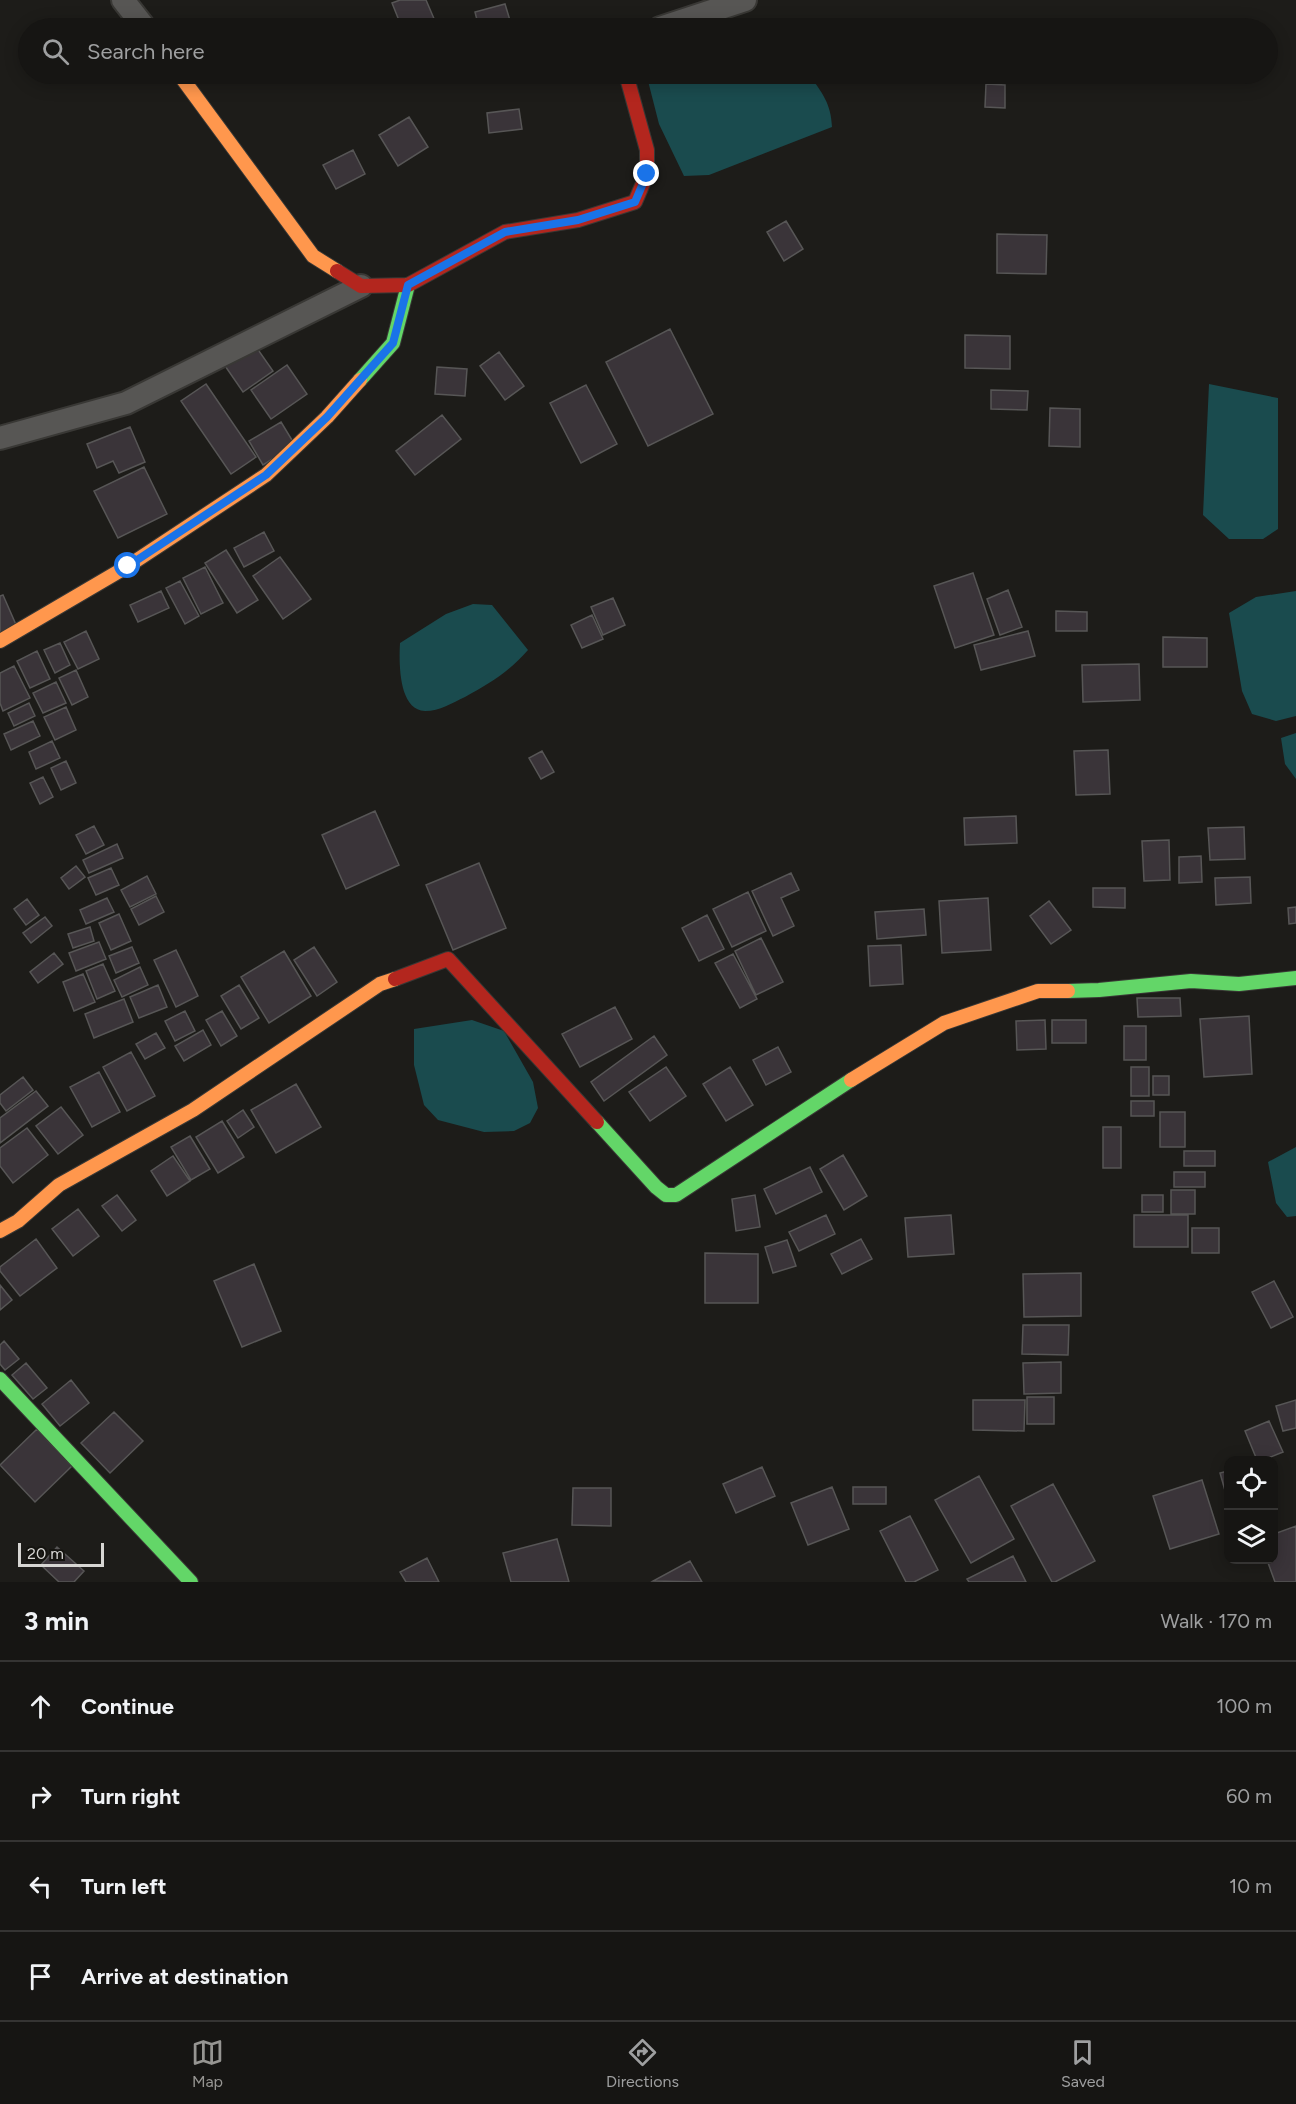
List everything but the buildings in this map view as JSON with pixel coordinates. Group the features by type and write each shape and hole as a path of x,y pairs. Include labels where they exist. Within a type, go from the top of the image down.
{"street":[{"path":"123,0 137,18"},
{"path":"690,18 745,0"},
{"path":"186,84 313,256 361,286"},
{"path":"0,438 126,404 361,286 408,285 505,232 578,220 635,202 647,174 647,150 629,84"},
{"path":"0,641 128,566 266,475 327,417 393,343 408,285"},
{"path":"0,1231 18,1221 59,1185 193,1110 301,1040 380,984 448,959 656,1187 666,1195 676,1195 825,1095 944,1023 1038,992 1099,990 1191,981 1239,984 1296,978"},
{"path":"0,1379 191,1582"}],"water":[{"path":"649,84 816,84 828,105 832,127 709,175 684,176 659,124"},
{"path":"1209,384 1278,398 1278,529 1263,539 1229,539 1203,515"},
{"path":"1296,591 1296,716 1276,721 1252,714 1242,691 1229,613 1256,597"},
{"path":"473,604 492,605 528,650 499,676 465,697 436,710 416,709 405,694 402,683 400,643 446,614"},
{"path":"1296,733 1296,779 1285,764 1281,738"},
{"path":"472,1020 504,1031 533,1082 538,1108 530,1123 514,1131 484,1132 438,1120 424,1105 414,1065 414,1029"},
{"path":"1296,1147 1296,1216 1287,1217 1276,1203 1268,1162"}],"traffic: fast":[{"path":"360,380 393,343 408,285"},
{"path":"1068,991 1191,981 1239,984 1296,978"},
{"path":"597,1122 656,1187 666,1195 676,1195 851,1080"},
{"path":"0,1379 191,1582"}],"traffic: slow":[{"path":"186,84 313,256 337,271"},
{"path":"0,641 128,566 266,475 327,417 360,380"},
{"path":"0,1231 18,1221 59,1185 193,1110 380,984 395,979"},
{"path":"851,1080 944,1023 1038,991 1068,991"}],"traffic: jam":[{"path":"337,271 361,286 408,285 505,232 578,220 635,202 647,174 647,150 629,84"},
{"path":"395,979 448,959 597,1122"}],"route":[{"path":"128,566 266,475 327,417 393,343 408,285 505,232 578,220 635,202 647,174"}]}
